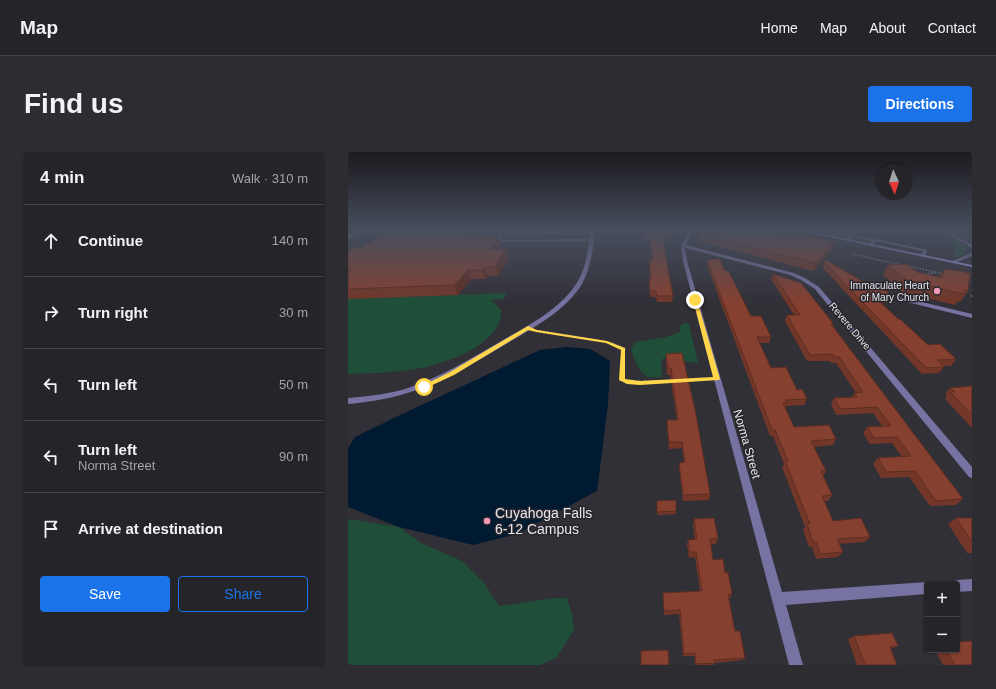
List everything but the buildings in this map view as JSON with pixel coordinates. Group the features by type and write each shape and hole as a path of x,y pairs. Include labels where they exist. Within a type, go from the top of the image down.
{"main road":[{"path":"918,255 972,266"}],"street":[{"path":"348,401 378,398 424,387 452,373 528,328 559,307 576,288 586,269 588,255"},
{"name":"Norma Street","path":"687,255 717,379 796,665"},
{"name":"Revere Drive","path":"717,255 792,274 817,288 972,474"},
{"path":"952,262 970,255"},
{"path":"901,299 972,316"},
{"path":"960,586 972,585"},
{"path":"777,599 924,588"}],"path":[{"path":"856,255 947,275"},
{"path":"919,274 925,275 939,273"},
{"path":"528,328 536,331 607,342 624,349 622,380 627,382 640,383 677,381"},
{"path":"684,381 717,379"}],"green space":[{"path":"954,255 963,255 962,257 953,257"},
{"path":"507,293 503,299 491,300 501,310 499,322 492,333 482,343 470,351 441,363 416,369 348,374 348,299"},
{"path":"685,323 689,325 698,363 663,358 661,364 662,377 647,377 639,368 631,349 635,342 666,337 680,332 680,326"},
{"path":"348,519 399,527 421,543 462,561 484,583 499,606 555,598 567,598 572,614 574,630 556,658 539,665 348,665"}],"water":[{"path":"567,347 590,349 610,361 608,405 597,491 517,534 473,545 399,527 348,507 348,448 355,437 540,350"}],"place":[{"name":"Immaculate Heart of Mary Church","path":"937,291"},
{"name":"Cuyahoga Falls 6-12 Campus","path":"487,521"}],"route":[{"path":"424,387 452,373 528,328 536,331 607,342 624,349 622,380 627,382 640,383 717,379 695,300"}]}
